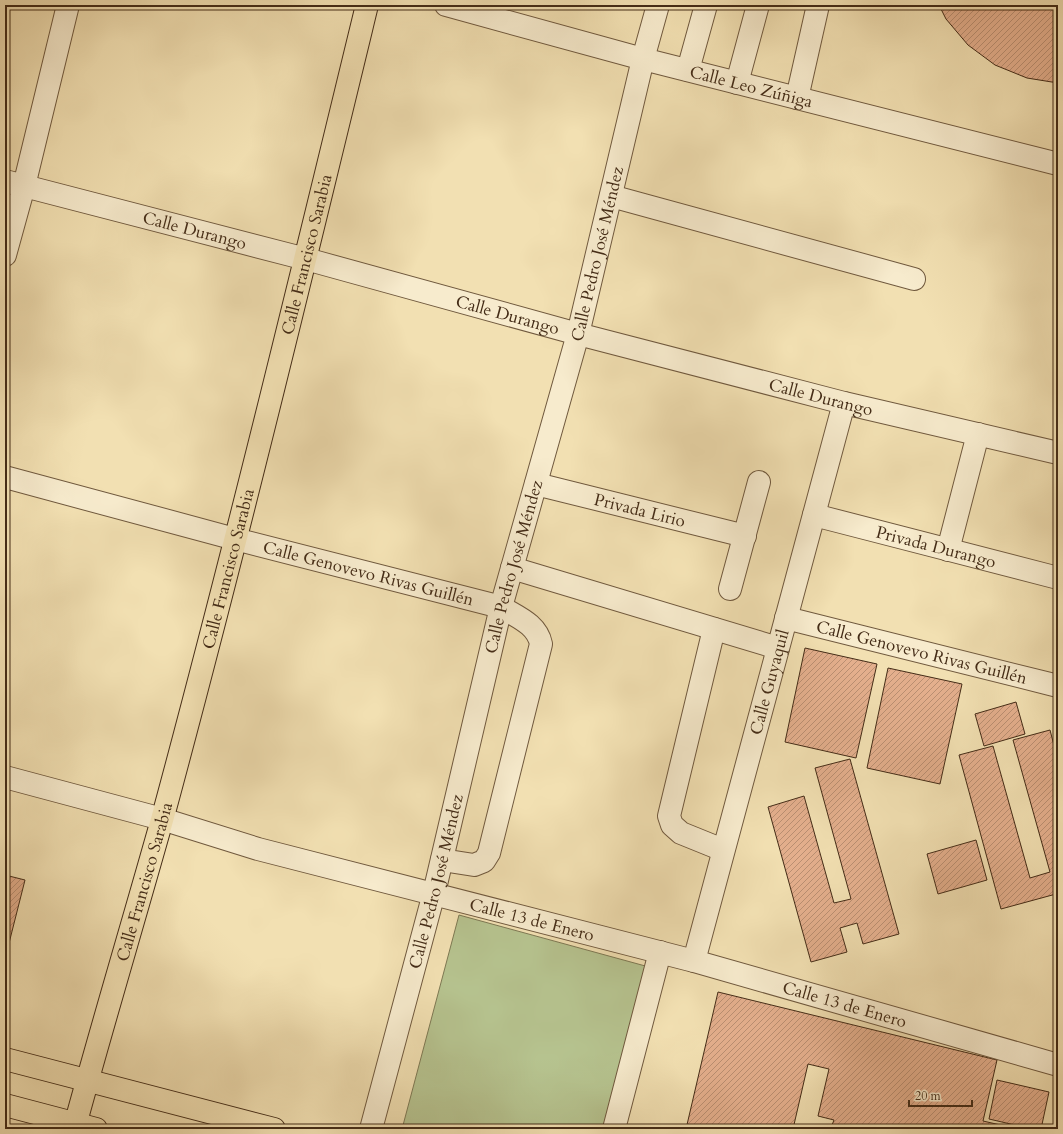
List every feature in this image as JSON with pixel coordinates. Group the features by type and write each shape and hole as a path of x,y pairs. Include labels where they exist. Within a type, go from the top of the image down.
{"main road":[{"name":"Calle Francisco Sarabia","path":"82,1127 88,1082 162,819 235,539 306,259 367,5"},
{"path":"5,1059 88,1082 274,1129"},
{"path":"5,1105 82,1127"}],"street":[{"path":"5,255 15,184 68,5"},
{"name":"Calle Leo Zúñiga","path":"446,5 643,59 1058,164"},
{"name":"Calle Pedro José Méndez","path":"372,1129 434,893 501,607 578,334 643,59 658,5"},
{"path":"688,70 706,5"},
{"path":"737,83 758,5"},
{"path":"797,98 818,5"},
{"name":"Calle Durango","path":"15,184 306,259 578,334 844,403 1058,454"},
{"path":"611,196 914,279"},
{"name":"Calle Guyaquil","path":"694,961 844,403"},
{"path":"948,550 978,434"},
{"name":"Calle Genovevo Rivas Guillén","path":"5,476 235,539 501,607 535,628 539,635 541,644 489,853 484,861 474,865 442,860"},
{"path":"730,589 759,482"},
{"name":"Privada Lirio","path":"536,484 745,536"},
{"name":"Privada Durango","path":"814,515 1058,578"},
{"path":"512,568 778,648"},
{"name":"Calle Genovevo Rivas Guillén","path":"786,618 1058,686"},
{"path":"714,629 669,816 672,825 681,833 724,850"},
{"name":"Calle 13 de Enero","path":"5,777 162,819 258,849 694,961 1058,1065"},
{"path":"614,1129 660,952"}],"green space":[{"path":"459,915 649,967 605,1129 402,1129"}],"building":[{"path":"939,5 1058,5 1058,83 1027,78 995,65 968,45 946,19"},
{"path":"805,648 877,664 856,758 785,742"},
{"path":"888,668 962,684 940,784 867,768"},
{"path":"1016,702 1025,734 984,746 975,714"},
{"path":"1050,730 1058,761 1058,902 1056,894 1001,909 959,755 993,746 1030,878 1050,872 1013,740"},
{"path":"850,759 899,934 863,944 857,923 840,928 847,952 811,962 768,807 804,796 834,903 851,899 815,768"},
{"path":"976,840 987,880 938,894 927,854"},
{"path":"5,875 25,880 5,959"},
{"path":"718,992 997,1060 983,1121 1018,1129 850,1129 832,1125 834,1120 818,1116 829,1069 808,1064 793,1129 686,1129"},
{"path":"997,1080 1049,1092 1041,1129 1032,1129 989,1119"}]}
